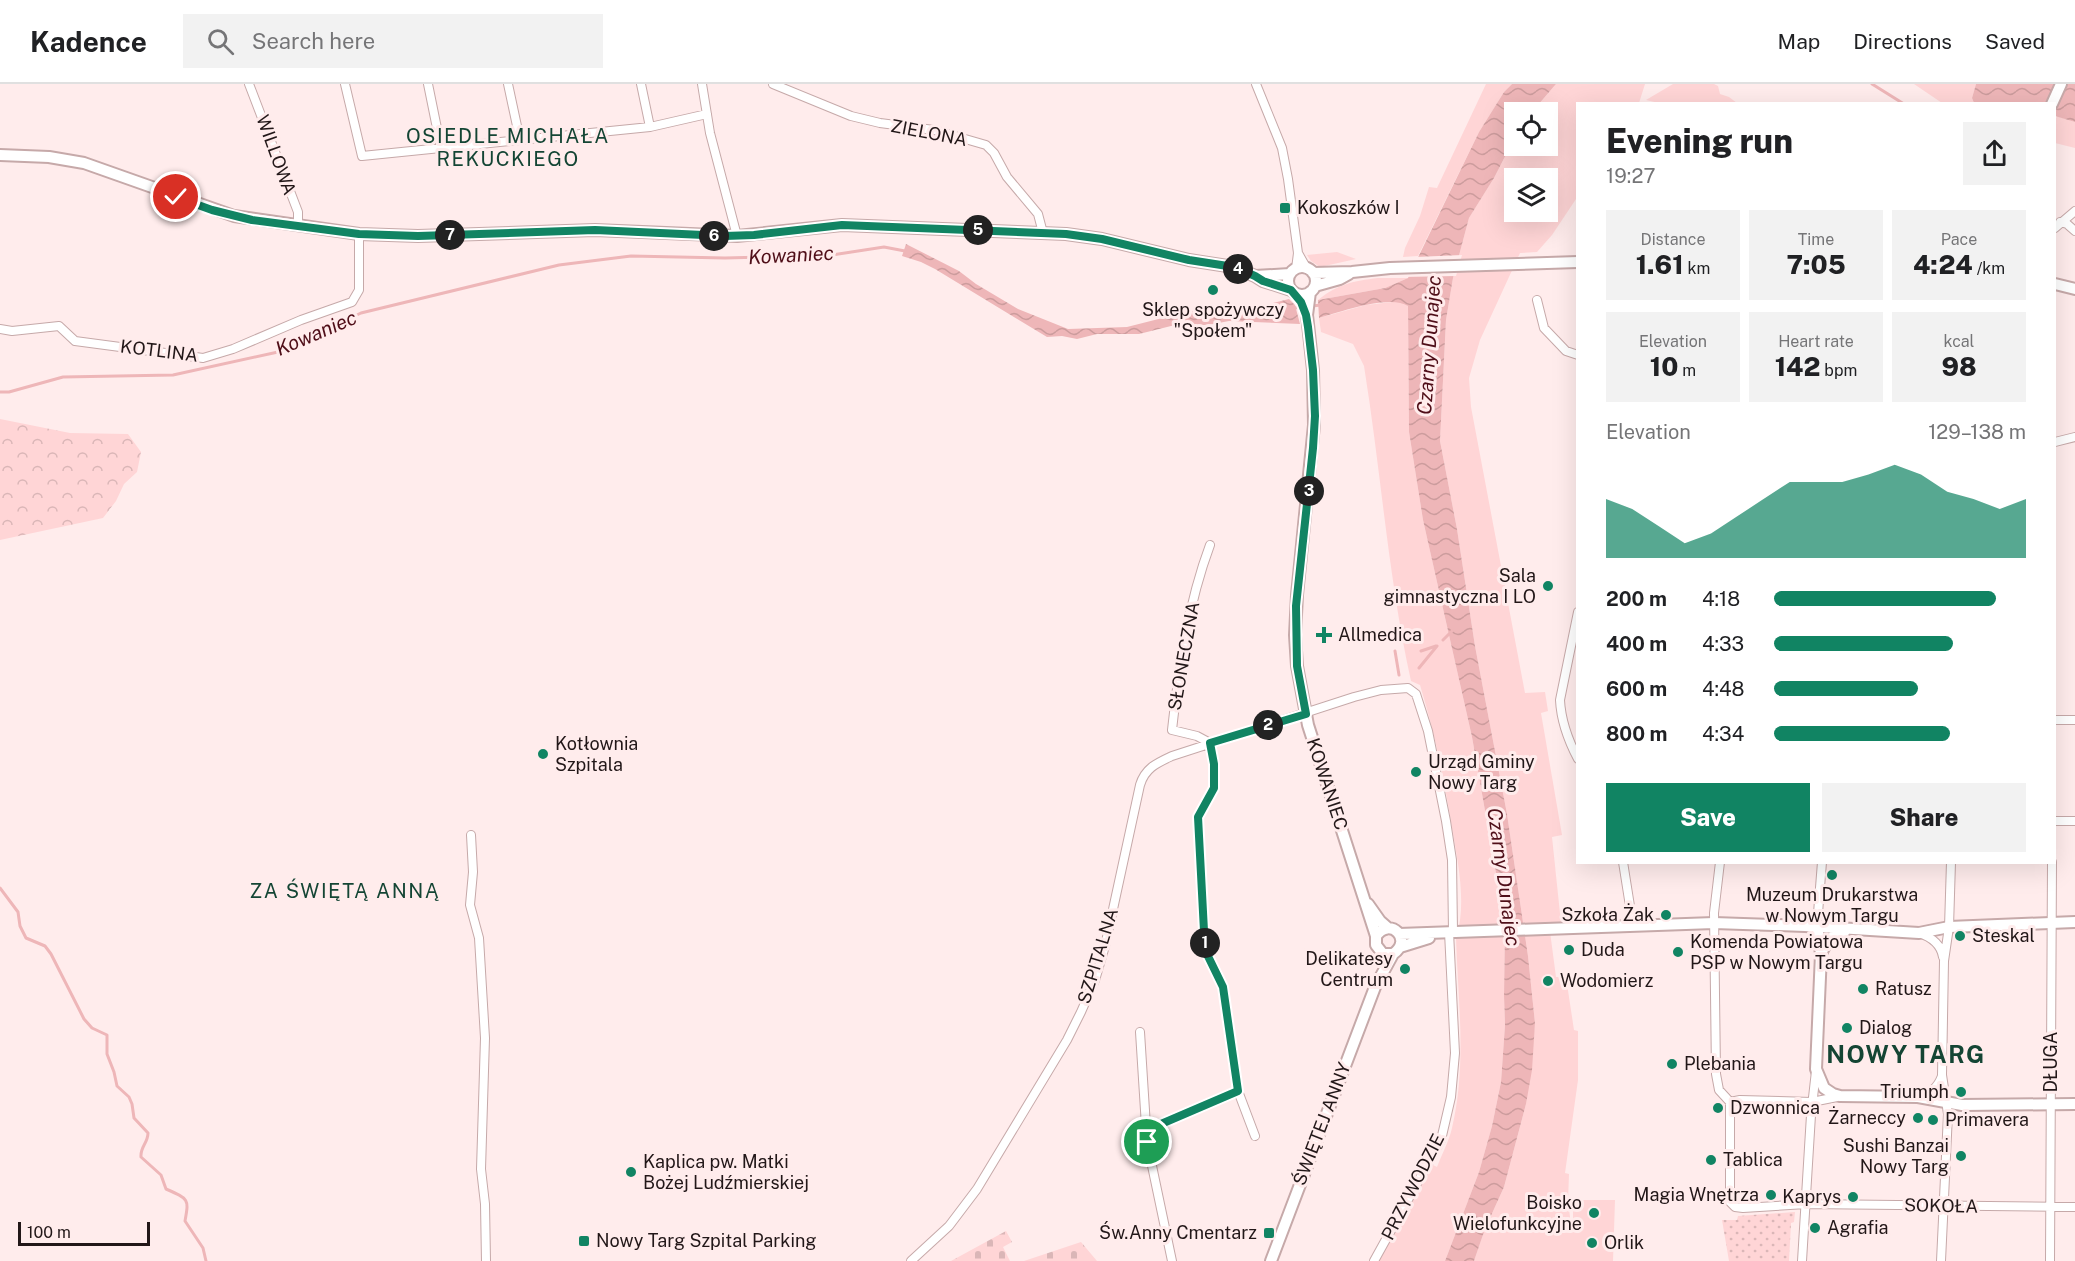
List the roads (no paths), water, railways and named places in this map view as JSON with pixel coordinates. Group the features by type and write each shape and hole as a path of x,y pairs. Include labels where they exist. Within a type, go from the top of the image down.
{"street":[{"name":"WILLOWA","path":"249,84 298,212 298,227"},
{"path":"345,84 362,156 650,127 707,114"},
{"path":"428,84 441,148"},
{"path":"508,84 520,140"},
{"path":"641,84 650,127"},
{"path":"702,84 736,236"},
{"name":"ZIELONA","path":"773,84 850,116 880,123 934,130 986,145 994,153 1007,177 1038,214 1043,233"},
{"path":"1256,84 1282,148 1288,179 1298,253 1288,283 1293,291"},
{"path":"2053,102 2061,84"},
{"path":"0,155 49,157 84,163 212,210 252,220 359,234 418,236 595,230 736,236 842,225 1043,233 1102,239 1189,260 1234,267 1263,281 1303,295 1352,272"},
{"path":"2058,225 2075,211"},
{"path":"2058,225 2067,224 2075,231"},
{"name":"KOTLINA","path":"0,329 12,331 58,326 75,341 203,358 233,349 301,320 352,302 359,290 359,234"},
{"path":"1298,253 1316,279 1312,289"},
{"path":"1255,276 1293,272 1301,267 1310,271 1352,272 1390,268 1576,262"},
{"path":"2056,284 2075,289"},
{"name":"KOWANIEC","path":"1306,315 1312,289"},
{"name":"KOWANIEC","path":"1293,291 1306,315 1308,327 1313,370 1314,425 1297,595 1295,627 1297,666 1306,714 1376,936"},
{"path":"1537,300 1544,328 1566,351 1576,354"},
{"path":"2056,442 2075,437"},
{"name":"SŁONECZNA","path":"1210,544 1197,580 1178,673 1172,730 1197,736 1210,743"},
{"path":"1576,622 1560,700 1569,742 1576,755"},
{"name":"PRZYWODZIE","path":"1306,714 1381,690 1408,688 1416,694 1432,749 1451,854 1450,932 1455,1053 1451,1098 1441,1140 1374,1261"},
{"name":"SZPITALNA","path":"911,1261 949,1226 977,1189 1039,1088 1081,1012 1095,980 1105,946 1142,778 1159,762 1210,743 1306,714"},
{"path":"2056,720 2075,720"},
{"path":"1210,743 1214,764 1214,788 1198,817 1205,950 1223,987 1238,1091 1255,1136"},
{"path":"2056,821 2075,821"},
{"path":"471,835 473,872 470,904 479,938 485,1038 481,1169 485,1204 486,1261"},
{"path":"1623,864 1633,925"},
{"path":"1720,864 1714,923 1716,1074 1719,1090 1730,1102 1740,1100 1812,1102 1840,1096 1918,1097 1962,1105 2075,1104"},
{"path":"1802,1261 1816,1069 1821,954 1817,926 1822,864"},
{"path":"1941,1261 1947,1102 1942,1075 1944,961 1949,927 1951,864"},
{"name":"DŁUGA","path":"2050,1261 2052,864"},
{"name":"KOWANIEC","path":"1361,894 1376,916 1388,928"},
{"path":"1399,934 1714,923 1817,926 1919,933 1949,927 2075,922"},
{"path":"1397,950 1402,940 1395,929 1381,930 1376,936 1376,945 1379,951 1386,954 1450,932"},
{"path":"1821,954 1832,935 1850,929"},
{"path":"1919,933 1934,940 1942,951 1944,961"},
{"name":"ŚWIĘTEJ ANNY","path":"1270,1261 1375,987 1397,950"},
{"name":"ŚWIĘTEJ ANNY","path":"1375,987 1379,951"},
{"path":"1140,1032 1147,1142 1172,1261"},
{"path":"1816,1069 1824,1088 1840,1096"},
{"path":"1918,1097 1933,1091 1939,1085 1942,1075"},
{"path":"1147,1130 1238,1091"},
{"name":"SOKOŁA","path":"1730,1102 1730,1202 1735,1207 1806,1204 2075,1207"}],"water":[{"name":"Czarny Dunajec","path":"1512,84 1556,84 1541,102 1504,102 1505,156 1469,218 1453,278 1446,320 1440,441 1507,814 1528,956 1535,1023 1532,1070 1526,1104 1504,1187 1485,1229 1474,1261 1445,1261 1479,1172 1501,1082 1505,1025 1505,924 1472,737 1423,520 1409,432 1408,306 1400,303 1377,303 1319,318 1318,300 1385,288 1408,278 1479,132 1504,92"},
{"path":"1976,84 2075,84 2075,122 2056,116 2056,102 1974,102 1972,98"},
{"path":"906,244 959,271 1018,309 1068,329 1127,327 1190,311 1265,305 1289,299 1295,305 1300,324 1229,321 1208,325 1175,325 1139,334 1097,334 1077,339 1062,336 1047,337 935,269 902,256"}],"waterway":[{"path":"1872,84 1901,102"},
{"name":"Kowaniec","path":"0,392 9,392 63,377 173,375 278,352 361,313 559,265 631,256 725,258 832,255 884,247 905,251"},
{"name":"Kowaniec","path":"1294,308 1321,305"},
{"path":"1443,640 1452,631"},
{"path":"1421,651 1436,646"},
{"path":"1419,668 1437,646"},
{"path":"1395,651 1399,675"},
{"path":"0,888 18,912 20,926 26,938 45,946 51,954 84,1019 92,1028 107,1035 107,1054 117,1086 129,1097 134,1118 148,1133 141,1157 161,1175 166,1189 186,1200 185,1221 203,1248 206,1261"}],"place":[{"name":"Kokoszków I","path":"1285,208"},
{"name":"Sklep spożywczy \"Społem\"","path":"1213,290"},
{"name":"Sala gimnastyczna I LO","path":"1548,586"},
{"name":"Allmedica","path":"1324,635"},
{"name":"Kotłownia Szpitala","path":"543,754"},
{"name":"Urząd Gminy Nowy Targ","path":"1416,772"},
{"name":"Muzeum Drukarstwa w Nowym Targu","path":"1832,875"},
{"name":"Szkoła Żak","path":"1666,915"},
{"name":"Steskal","path":"1960,936"},
{"name":"Duda","path":"1569,950"},
{"name":"Komenda Powiatowa PSP w Nowym Targu","path":"1678,952"},
{"name":"Delikatesy Centrum","path":"1405,969"},
{"name":"Wodomierz","path":"1548,981"},
{"name":"Ratusz","path":"1863,989"},
{"name":"Dialog","path":"1847,1028"},
{"name":"Plebania","path":"1672,1064"},
{"name":"Triumph","path":"1961,1092"},
{"name":"Dzwonnica","path":"1718,1108"},
{"name":"Żarneccy","path":"1918,1118"},
{"name":"Primavera","path":"1933,1120"},
{"name":"Sushi Banzai Nowy Targ","path":"1961,1156"},
{"name":"Tablica","path":"1711,1160"},
{"name":"Kaplica pw. Matki Bożej Ludźmierskiej","path":"631,1172"},
{"name":"Magia Wnętrza","path":"1771,1195"},
{"name":"Kaprys","path":"1853,1197"},
{"name":"Boisko Wielofunkcyjne","path":"1594,1213"},
{"name":"Agrafia","path":"1815,1228"},
{"name":"Św.Anny Cmentarz","path":"1269,1233"},
{"name":"Nowy Targ Szpital Parking","path":"584,1241"},
{"name":"Orlik","path":"1592,1243"}],"district":[{"name":"OSIEDLE MICHAŁA REKUCKIEGO","path":"508,148"},
{"name":"ZA ŚWIĘTĄ ANNĄ","path":"345,891"},
{"name":"NOWY TARG","path":"1906,1055"}]}
